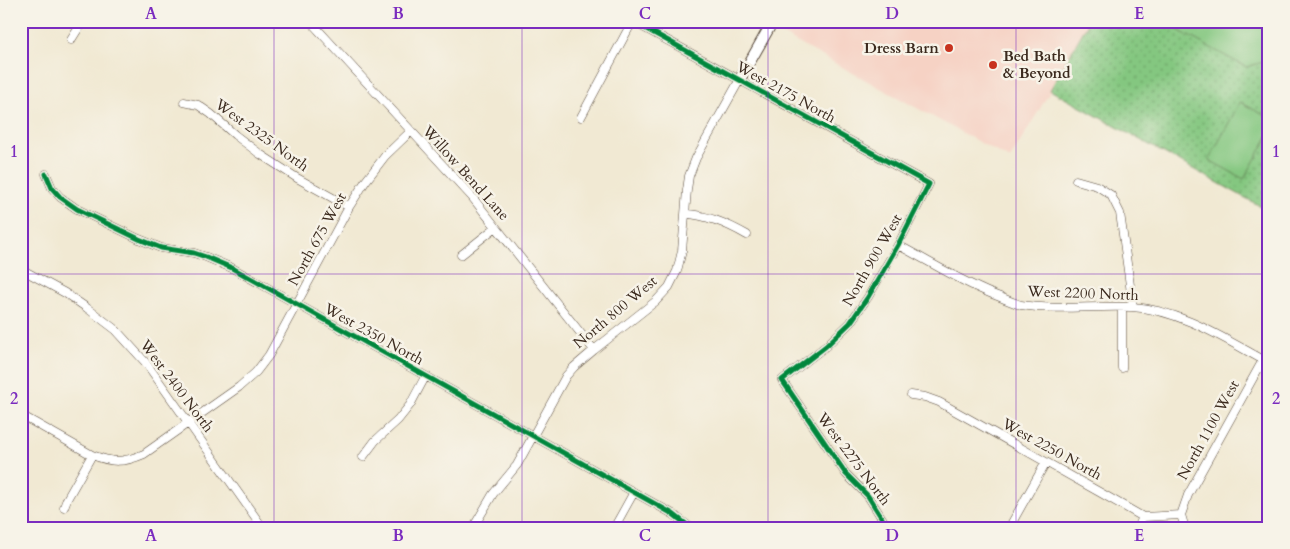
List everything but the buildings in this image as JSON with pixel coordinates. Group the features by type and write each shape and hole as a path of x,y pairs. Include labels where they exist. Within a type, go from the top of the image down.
{"street":[{"path":"71,40 83,21"},
{"path":"313,24 323,21"},
{"name":"North 800 West","path":"473,528 493,494 517,465 566,376 594,350 656,301 669,287 677,272 682,251 689,176 696,158 773,21"},
{"path":"580,117 632,22"},
{"name":"West 2175 North","path":"632,22 929,184"},
{"name":"Willow Bend Lane","path":"313,24 472,197 594,350"},
{"name":"West 2325 North","path":"184,102 198,105 212,114 260,154 297,178 349,207"},
{"name":"North 675 West","path":"21,415 92,455 116,462 130,460 144,454 239,387 256,372 269,355 349,207 365,182 385,156 411,131"},
{"name":"West 2350 North","path":"46,174 52,188 60,197 76,209 138,239 162,248 194,253 232,268 673,514 691,528"},
{"path":"1076,180 1097,186 1111,195 1120,213 1133,307"},
{"name":"North 900 West","path":"782,380 826,346 850,323 868,297 898,245 929,184"},
{"path":"686,214 697,214 707,217 732,226 747,235"},
{"path":"461,255 496,227"},
{"name":"West 2200 North","path":"898,245 984,291 1020,304 1052,308 1133,307 1156,310 1181,318 1209,331 1266,362"},
{"name":"West 2400 North","path":"21,269 64,293 116,330 146,363 263,528"},
{"path":"1122,307 1122,368"},
{"name":"North 1100 West","path":"1181,514 1188,495 1266,362"},
{"path":"363,457 375,441 398,420 410,405 425,377"},
{"name":"West 2275 North","path":"782,380 846,474 868,496 888,528"},
{"name":"West 2250 North","path":"911,396 925,397 939,402 1101,492 1143,518"},
{"path":"64,507 92,455"},
{"path":"1009,528 1046,462"},
{"path":"614,528 634,492"},
{"path":"1138,528 1143,518 1181,514 1185,528"}],"shaded area":[{"path":"783,21 1269,21 1269,211 1051,90 1010,159 778,32"}],"green space":[{"path":"1089,21 1269,21 1269,211 1050,90"},
{"path":"1161,21 1269,21 1269,51 1263,62 1246,67"},
{"path":"1240,102 1269,118 1269,135 1244,179 1209,160"}],"cycle path":[{"path":"632,21 929,184 898,245 868,297 850,323 826,346 782,380 846,474 868,496 888,528"},
{"path":"46,174 52,188 60,197 77,209 161,248 194,253 232,268 673,514 691,528"}],"place":[{"name":"Dress Barn","path":"949,48"},
{"name":"Bed Bath & Beyond","path":"993,65"}]}
